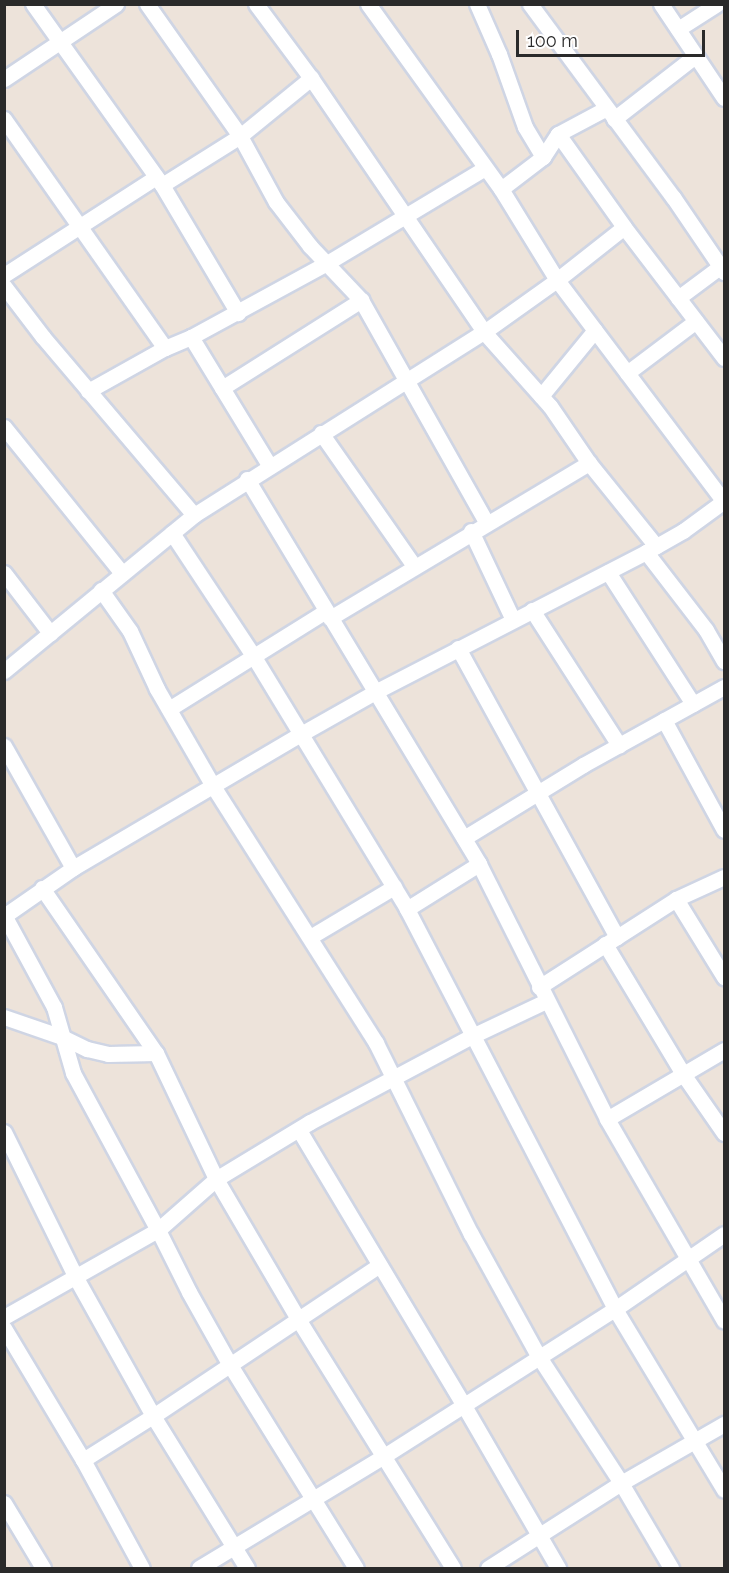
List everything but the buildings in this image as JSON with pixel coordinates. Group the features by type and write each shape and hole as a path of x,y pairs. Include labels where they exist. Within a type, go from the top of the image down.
{"street":[{"path":"33,4 159,181 238,313"},
{"path":"4,79 116,4"},
{"path":"147,4 240,136 276,202 310,246 361,300 486,522"},
{"path":"256,4 311,78 484,332 541,396 651,549 706,630 724,661"},
{"path":"356,1569 230,1365 189,1293 158,1230 78,1083 46,988 5,916 73,868 299,735 458,648 651,549 724,502 557,280 501,189 368,4"},
{"path":"477,4 499,54 525,127 543,157"},
{"path":"530,4 721,261 678,298"},
{"path":"661,4 724,98"},
{"path":"678,29 717,4"},
{"path":"501,189 543,157 558,134 611,113 695,56"},
{"path":"4,275 81,226 240,136 311,78"},
{"path":"4,119 165,348"},
{"path":"558,134 624,227 724,358"},
{"path":"88,391 146,356 191,337 238,313 327,263 485,168"},
{"path":"4,671 194,515 269,465 484,332 557,280 624,227"},
{"path":"4,286 88,391 194,515"},
{"path":"222,388 361,300"},
{"path":"627,373 696,321"},
{"path":"541,396 595,330"},
{"path":"191,337 269,465"},
{"path":"6,433 122,573"},
{"path":"321,433 414,566"},
{"path":"169,709 254,657 589,463"},
{"path":"247,479 479,864 607,1119 724,1321"},
{"path":"471,531 513,620"},
{"path":"172,533 254,657 299,735 407,909 615,1309 724,1491"},
{"path":"608,572 693,704"},
{"path":"4,573 50,633"},
{"path":"101,590 130,631 169,709 213,786 310,937 394,1077 471,1234 538,1357 621,1483 671,1569"},
{"path":"532,610 619,745"},
{"path":"458,648 538,793 611,940 683,1074 724,1133"},
{"path":"464,838 619,745 724,687"},
{"path":"664,720 724,830"},
{"path":"4,746 73,868"},
{"path":"407,909 479,864"},
{"path":"539,987 676,899 724,877"},
{"path":"310,937 394,887"},
{"path":"42,888 156,1053 216,1179 298,1319 453,1569"},
{"path":"676,899 724,977"},
{"path":"4,1317 158,1230 216,1179 310,1122 472,1036 546,1001"},
{"path":"4,1017 62,1037 87,1049 108,1054 156,1053"},
{"path":"607,1119 724,1050"},
{"path":"299,1130 463,1404 558,1569"},
{"path":"6,1141 76,1278 153,1416 247,1569"},
{"path":"199,1569 384,1456 615,1309 724,1234"},
{"path":"83,1460 379,1265"},
{"path":"4,1328 83,1460 142,1569"},
{"path":"488,1569 621,1483 724,1424"},
{"path":"4,1503 43,1569"}]}
